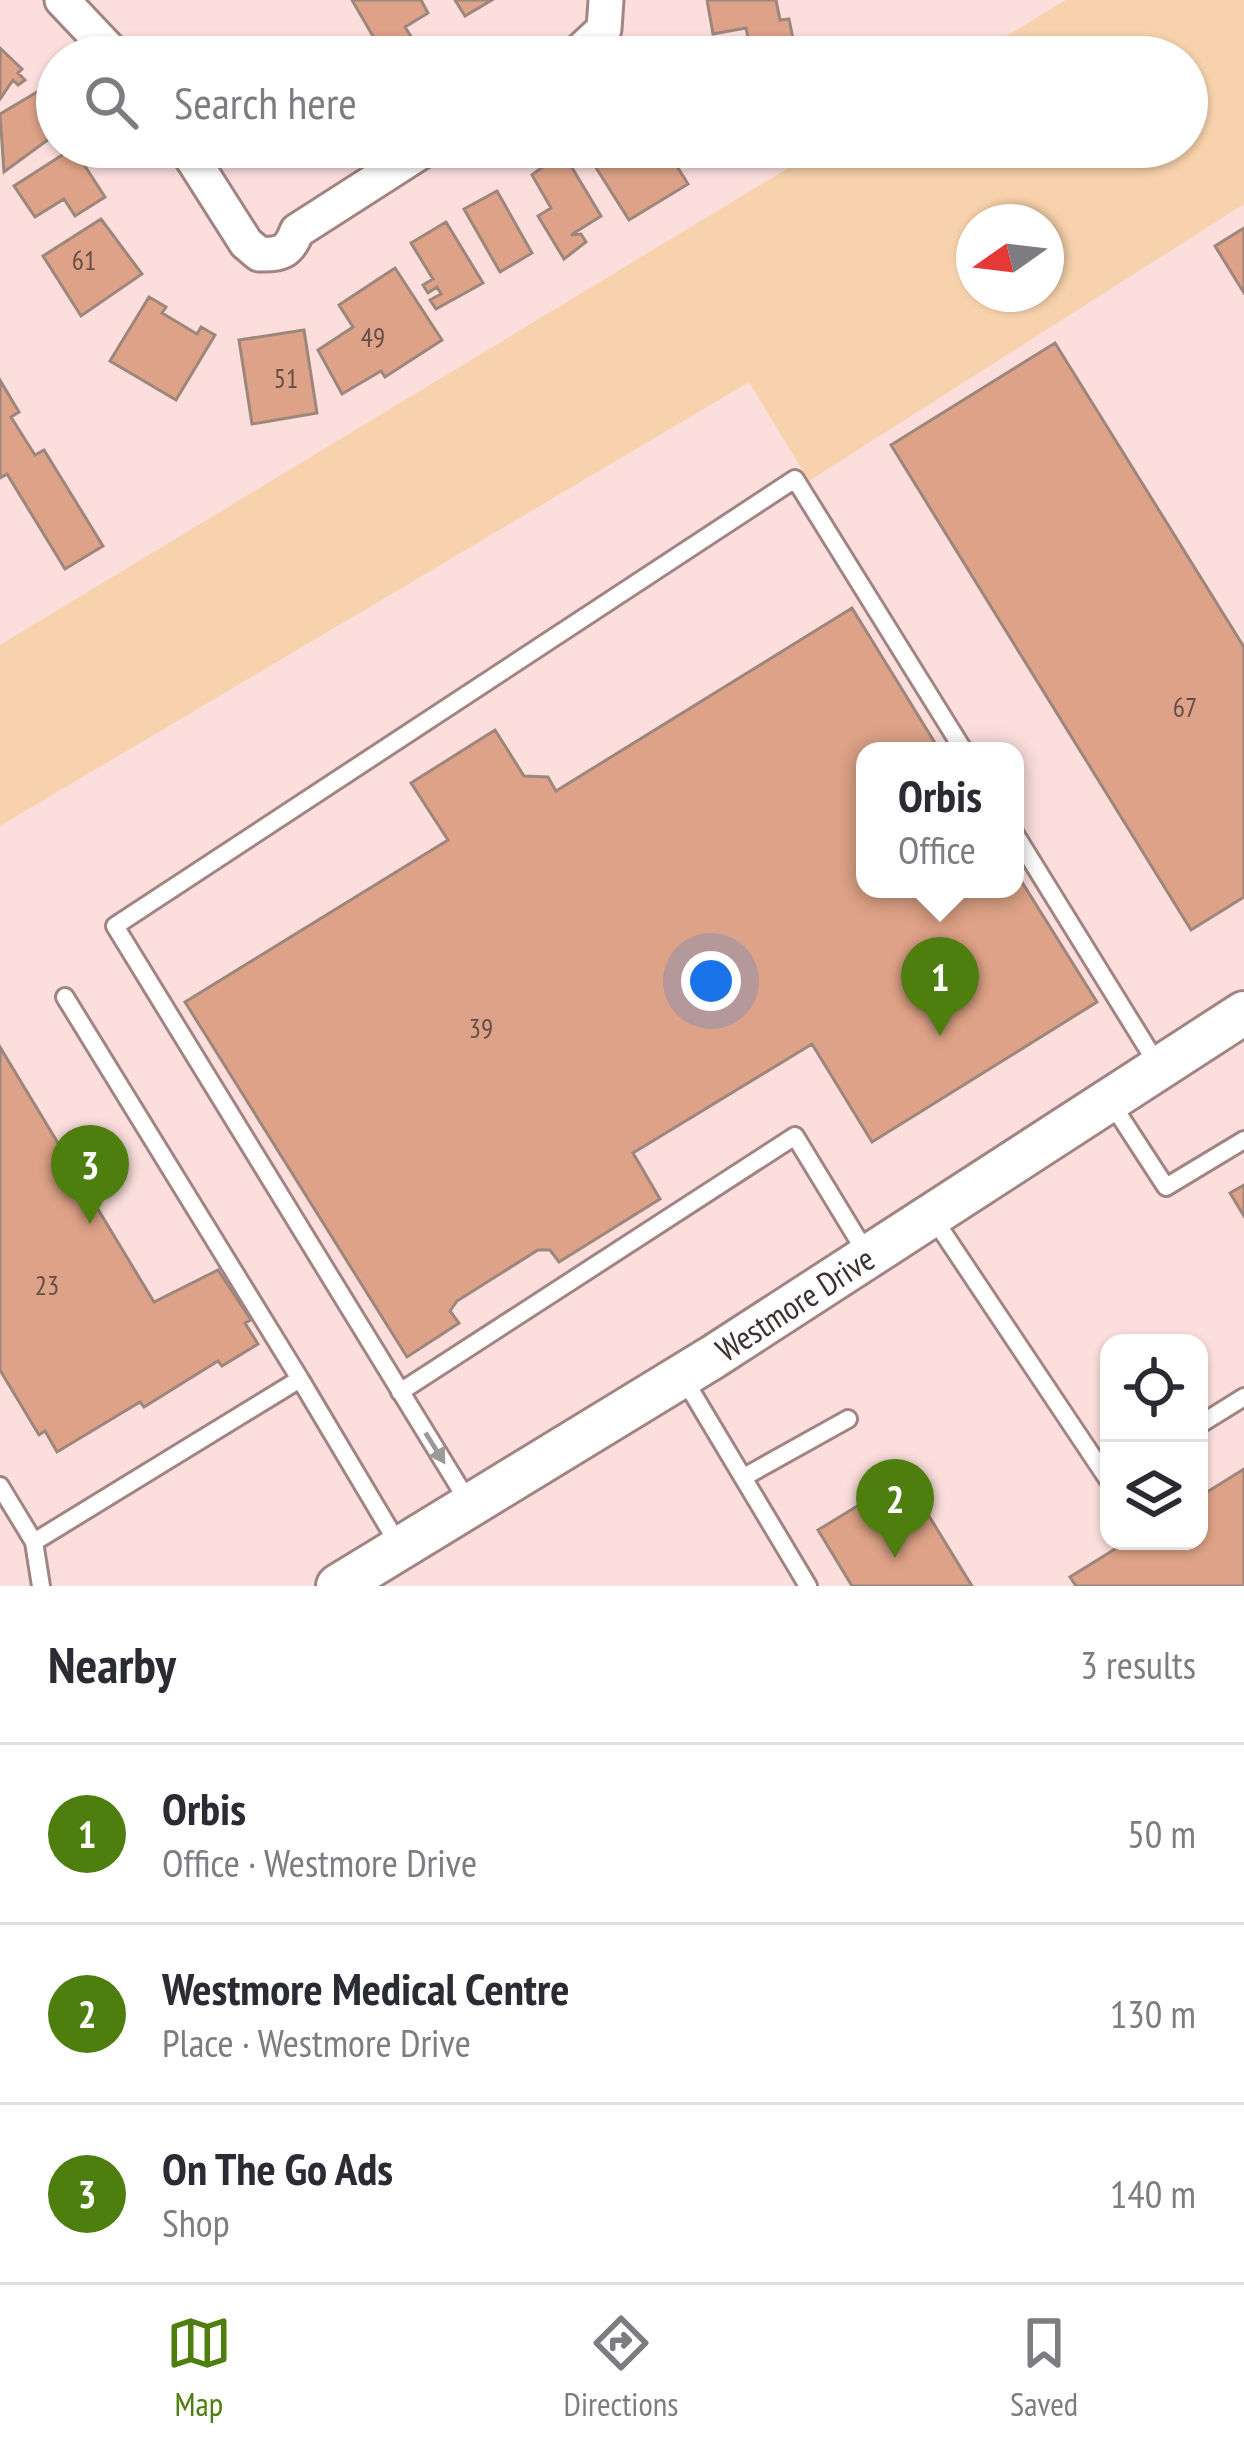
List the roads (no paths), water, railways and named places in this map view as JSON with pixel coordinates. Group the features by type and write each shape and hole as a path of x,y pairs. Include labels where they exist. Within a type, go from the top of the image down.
{"street":[{"path":"62,0 96,36"},
{"path":"596,36 604,29 606,0"},
{"path":"198,168 246,242 259,254 279,254 291,247 297,231 395,168"},
{"name":"Westmore Drive","path":"338,1586 868,1256 1244,1013"}],"lane":[{"path":"470,1505 116,926 795,478 958,742"},
{"path":"1024,849 1160,1068"},
{"path":"65,997 400,1548"},
{"path":"1109,1100 1166,1187 1244,1140"},
{"path":"400,1392 795,1136 868,1256"},
{"path":"932,1215 1100,1467"},
{"path":"680,1373 808,1586"},
{"path":"34,1542 300,1379"},
{"path":"1208,1419 1244,1397"},
{"path":"744,1478 848,1419"},
{"path":"0,1486 34,1542 41,1586"}],"place":[{"name":"Orbis","path":"940,1036"},
{"name":"On The Go Ads","path":"90,1224"},
{"name":"Westmore Medical Centre","path":"895,1558"}]}
